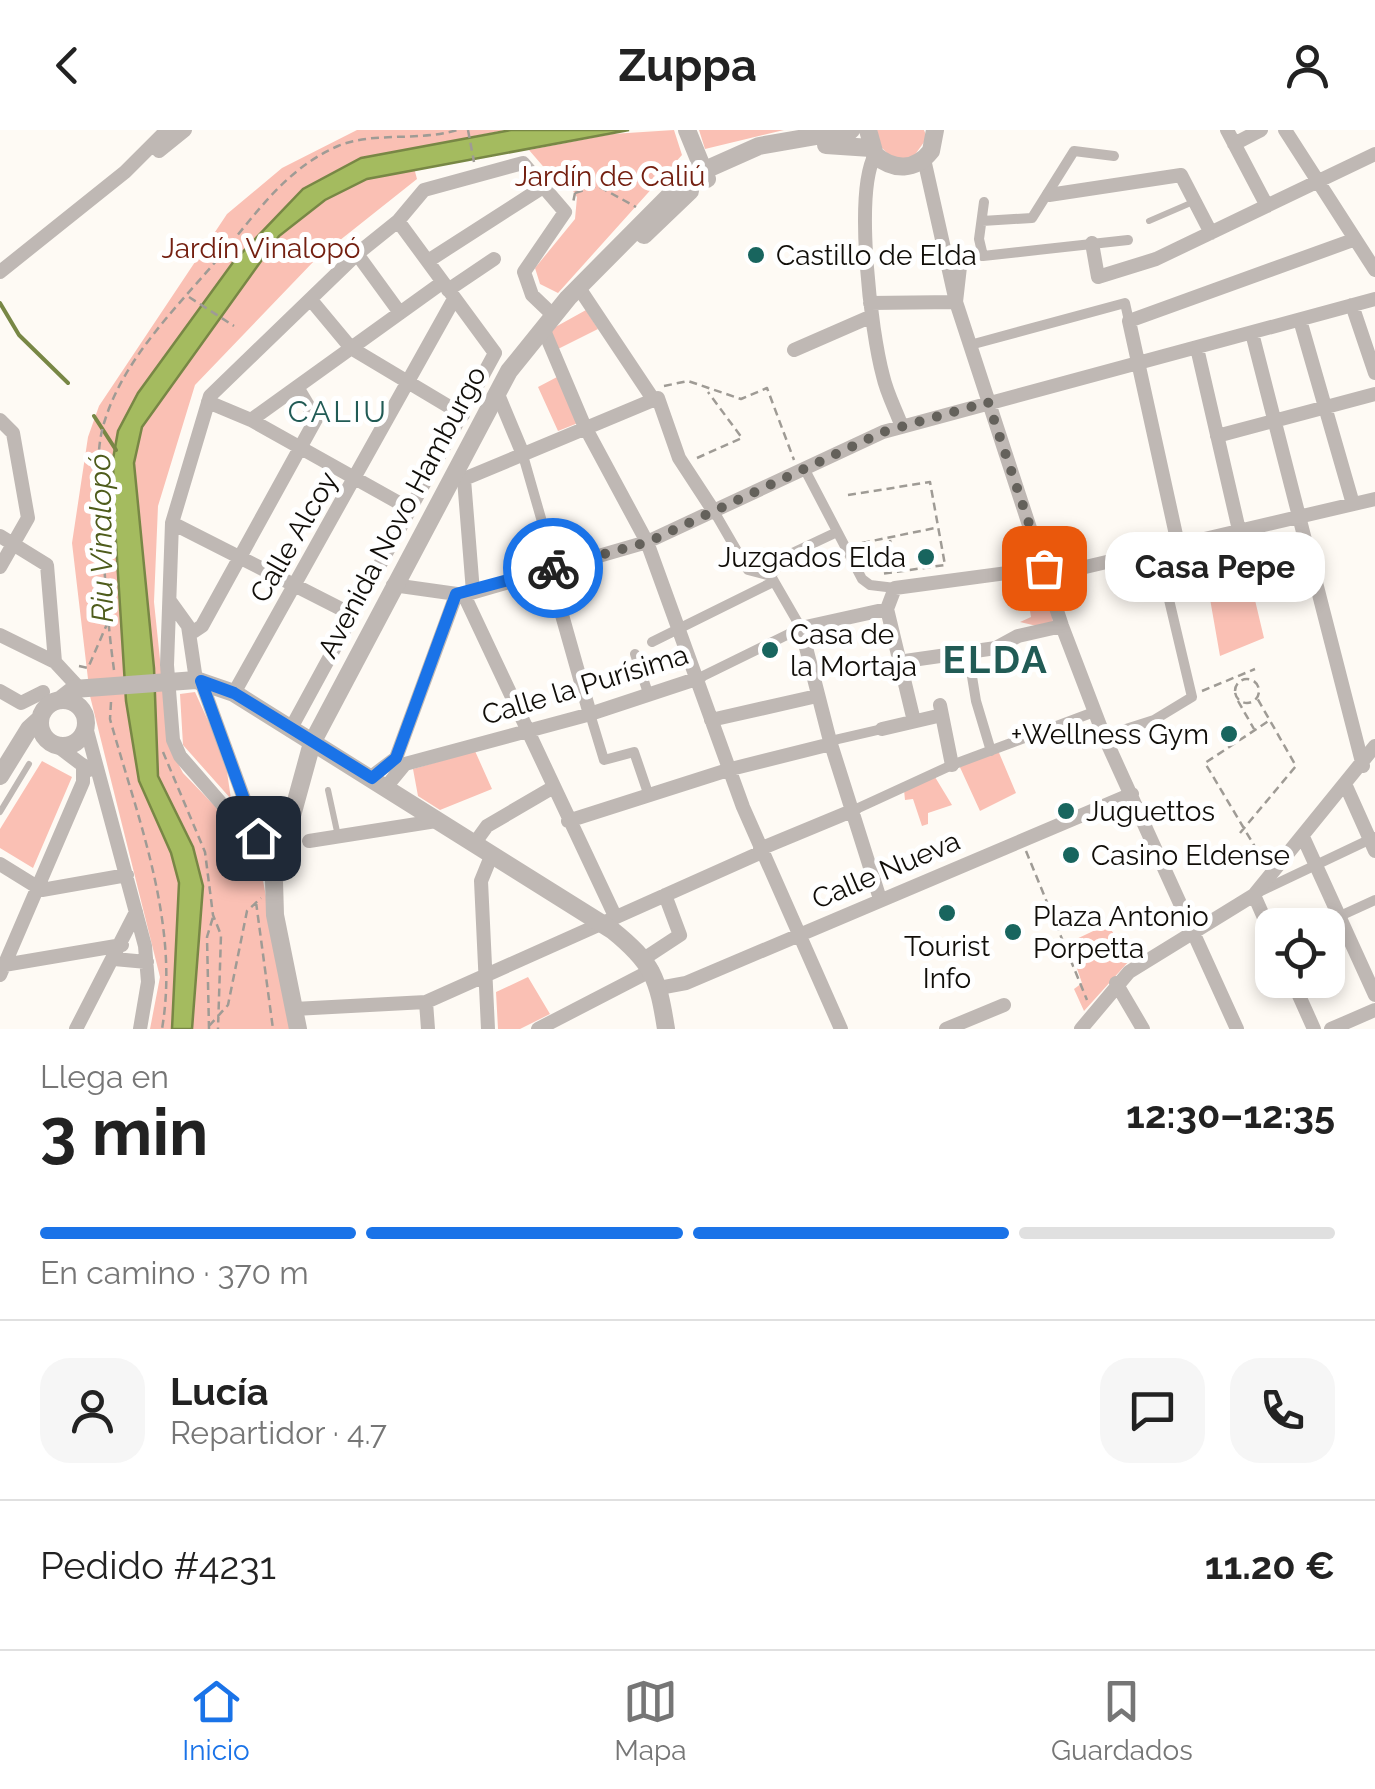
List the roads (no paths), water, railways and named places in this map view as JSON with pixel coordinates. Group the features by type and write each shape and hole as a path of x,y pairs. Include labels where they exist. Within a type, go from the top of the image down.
{"street":[{"path":"0,272 125,172 166,130"},
{"path":"125,172 144,164 185,130"},
{"name":"Avenida Novo Hamburgo","path":"274,881 312,743 393,586 459,474 497,392 549,322 660,200 759,146 850,130"},
{"path":"935,130 934,142 924,159 956,302 1062,626 1104,736 1237,1029"},
{"path":"1226,130 1267,206"},
{"path":"1234,144 1262,130"},
{"path":"1285,130 1315,183 1375,270"},
{"path":"689,136 705,174"},
{"name":"Avenida Novo Hamburgo","path":"549,322 583,294 705,174 776,150 840,144 871,144 894,167 915,165 924,159"},
{"path":"871,144 866,178 871,309 883,378 902,427"},
{"path":"982,221 1032,218 1074,150 1114,156"},
{"path":"1092,243 1098,277 1156,259 1375,154"},
{"path":"286,844 272,846 258,838 180,756 173,740 167,665 172,523 208,402 357,254 398,221 424,190 524,163 548,184 568,214 524,272 532,295 549,322 584,426 648,542 761,851 841,1029"},
{"path":"1049,195 1180,175 1211,233"},
{"path":"428,261 548,184"},
{"path":"984,202 983,256 1128,240"},
{"path":"290,730 494,354 398,221"},
{"path":"1129,321 1352,240"},
{"path":"357,254 400,313"},
{"path":"956,302 961,258"},
{"path":"251,420 400,313 448,290 494,259"},
{"name":"Calle Alcoy","path":"234,693 408,385 448,290"},
{"path":"583,294 656,399 683,464 748,570 772,579 801,628 830,743 880,898"},
{"path":"393,586 464,594 648,542 902,427 1375,299"},
{"path":"311,300 351,348 463,415"},
{"path":"794,350 871,309 956,302"},
{"path":"970,345 1125,303 1178,544"},
{"path":"1352,305 1375,373"},
{"path":"1300,320 1353,504"},
{"path":"1252,333 1296,517 1363,766"},
{"path":"1197,348 1239,530"},
{"path":"190,634 202,626 316,419 297,387"},
{"path":"497,392 522,452 604,760 634,752 649,796"},
{"path":"1217,436 1375,394"},
{"path":"607,919 568,822 464,594 459,474 656,399"},
{"path":"208,402 251,420 410,508"},
{"path":"0,420 13,433 28,518 6,540 0,567"},
{"path":"801,470 862,578 870,584 1046,572 1375,498"},
{"path":"172,523 353,615"},
{"path":"652,642 680,631 772,579 784,558 837,532"},
{"path":"6,540 47,564 68,693 84,718 147,962 140,1029"},
{"path":"1104,736 1154,720 1192,696 1156,550"},
{"path":"895,580 887,608 914,721"},
{"path":"379,782 400,761 464,594"},
{"path":"170,601 184,616 195,681 274,881 275,915 298,1029"},
{"path":"801,628 887,608"},
{"path":"898,662 968,652 1062,626"},
{"name":"Calle la Purísima","path":"400,761 649,696 699,678 801,628"},
{"path":"0,636 38,656 61,661"},
{"path":"968,652 976,701 991,751"},
{"path":"635,654 649,696"},
{"path":"0,691 20,703 68,693 195,681 234,693 379,782 436,822 607,919 648,964 660,988 666,1029"},
{"path":"0,776 45,708 68,693"},
{"path":"711,720 817,696"},
{"path":"568,822 731,769 914,721 941,710 952,765"},
{"path":"294,1009 426,1002 952,765 1094,712"},
{"path":"51,742 75,743 84,718"},
{"path":"40,719 51,742"},
{"path":"20,744 36,734 103,784"},
{"path":"1254,895 1363,766 1375,746"},
{"path":"2,970 82,782 83,766"},
{"path":"1080,1029 1116,983 1191,930 1316,864 1373,842 1346,786"},
{"path":"474,844 488,826 552,788"},
{"name":"Calle Nueva","path":"660,988 686,982 1132,794"},
{"path":"309,842 436,822"},
{"path":"1303,837 1336,908"},
{"path":"488,1029 480,881 492,854"},
{"path":"0,864 49,891 127,875"},
{"path":"538,1029 648,964 680,935 665,894"},
{"path":"1254,895 1260,908"},
{"path":"1345,914 1375,900"},
{"path":"76,1029 136,911"},
{"path":"1345,927 1375,995"},
{"path":"2,970 118,952 147,962"},
{"path":"1116,983 1142,1029"},
{"path":"1300,998 1314,1029"},
{"path":"426,1002 428,1029"},
{"path":"946,1029 1004,1005"},
{"path":"1331,1029 1375,1010"}],"lane":[{"path":"1149,221 1194,202"},
{"path":"0,812 30,764"},
{"path":"328,790 338,837"}],"waterway":[{"path":"0,303 19,335 68,383"},
{"name":"Riu Vinalopó","path":"94,416 116,450"}],"place":[{"name":"Castillo de Elda","path":"756,255"},
{"name":"Juzgados Elda","path":"926,557"},
{"name":"Casa Pepe","path":"1044,568"},
{"name":"Casa de la Mortaja","path":"770,650"},
{"name":"+Wellness Gym","path":"1229,734"},
{"name":"Juguettos","path":"1066,811"},
{"name":"Casino Eldense","path":"1071,855"},
{"name":"Tourist Info","path":"947,913"},
{"name":"Plaza Antonio Porpetta","path":"1013,932"}],"district":[{"name":"CALIU","path":"338,411"},
{"name":"ELDA","path":"996,659"}],"park label":[{"name":"Jardín de Caliú","path":"610,176"},
{"name":"Jardín Vinalopó","path":"261,248"}]}
